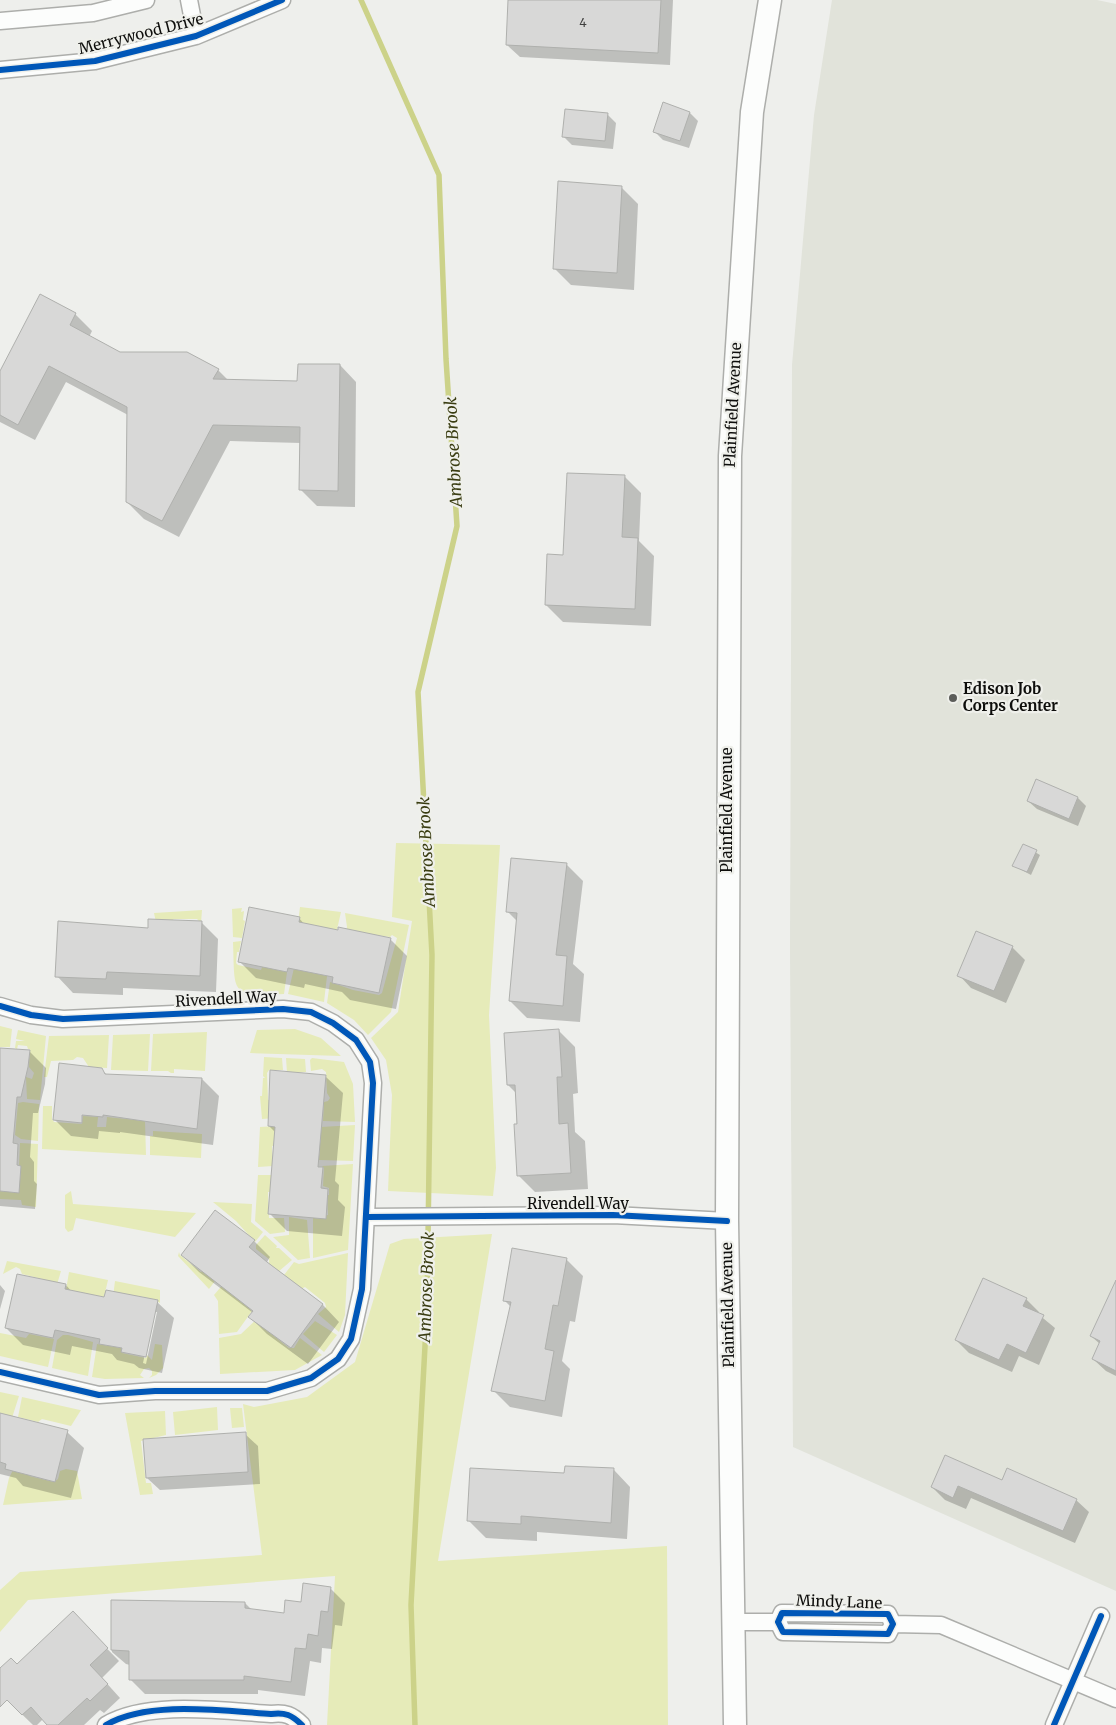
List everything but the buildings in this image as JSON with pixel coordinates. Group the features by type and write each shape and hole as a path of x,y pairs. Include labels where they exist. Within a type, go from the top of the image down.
{"main road":[{"name":"Plainfield Avenue","path":"735,1725 727,1221 730,446 752,112 770,0"}],"street":[{"path":"0,21 93,14 146,0"},
{"path":"189,0 196,36"},
{"name":"Merrywood Drive","path":"0,70 95,61 196,36 282,0"},
{"name":"Rivendell Way","path":"0,1006 32,1015 63,1019 282,1009 311,1012 333,1023 356,1040 370,1062 373,1083 368,1216 362,1289 350,1339 338,1359 311,1378 267,1391 155,1391 99,1394 0,1372"},
{"name":"Rivendell Way","path":"368,1216 612,1216 727,1221"},
{"path":"1054,1725 1101,1616"},
{"name":"Mindy Lane","path":"734,1622 778,1622 783,1632 888,1634 893,1624 940,1625 1116,1699"},
{"path":"106,1725 121,1716 188,1708 271,1714 283,1713 293,1717 302,1725"},
{"path":"256,1725 261,1718 271,1714"}],"shaded area":[{"name":"Edison Job Corps Center","path":"832,0 1097,0 1116,4 1116,1591 793,1447 790,949 792,365 814,115"}],"green space":[{"path":"396,843 500,845 489,1015 496,1168 493,1196 388,1191 392,1095 386,1060 371,1038 398,1012 412,921 392,917"},
{"path":"300,907 341,912 336,934 318,926 298,923"},
{"path":"242,908 241,912 244,911 243,920 245,921 242,938 233,937 232,909"},
{"path":"202,910 201,923 197,919 173,919 175,928 157,927 154,913"},
{"path":"345,913 409,925 391,1012 368,1035 354,1020 327,1003 330,982 353,990 379,995 382,993 397,938 392,935 390,937 362,933 345,937 347,927"},
{"path":"241,941 239,952 237,952 236,963 238,965 261,970 263,965 288,965 284,994 253,994 244,992 239,988 234,972 233,942"},
{"path":"294,968 327,976 324,1002 288,994"},
{"path":"0,1026 12,1029 10,1047 0,1047"},
{"path":"295,1029 321,1038 341,1056 250,1053 257,1030"},
{"path":"18,1030 46,1036 40,1100 27,1099 26,1077 32,1079 34,1073 29,1067 30,1049 27,1046 18,1045 17,1049 15,1048 16,1041 25,1041 16,1039"},
{"path":"207,1032 205,1071 174,1069 174,1073 171,1073 168,1071 151,1071 153,1034"},
{"path":"150,1034 148,1071 111,1070 113,1035"},
{"path":"109,1035 107,1068 89,1067 83,1058 77,1057 73,1060 51,1061 47,1077 44,1077 49,1036"},
{"path":"264,1057 282,1058 283,1070 269,1070 267,1073 268,1100 275,1101 275,1118 262,1119 260,1096 262,1096 263,1078 265,1078 263,1076"},
{"path":"286,1058 305,1059 306,1072 287,1073"},
{"path":"312,1058 344,1062 353,1084 355,1122 323,1121 324,1102 330,1098 327,1093 326,1072 322,1069 311,1071 310,1060"},
{"path":"18,1103 39,1104 38,1141 21,1139 15,1135"},
{"path":"43,1106 52,1106 52,1119 54,1122 82,1124 83,1116 98,1117 97,1127 106,1127 107,1117 145,1121 146,1155 42,1149"},
{"path":"355,1125 353,1161 319,1160 321,1127"},
{"path":"276,1126 278,1145 272,1146 273,1166 258,1167 260,1127"},
{"path":"153,1131 202,1134 201,1158 150,1155 150,1136 153,1136"},
{"path":"20,1143 38,1144 36,1207 22,1205 21,1200 0,1199 0,1191 19,1166"},
{"path":"353,1164 348,1250 313,1258 313,1217 328,1215 327,1195 329,1195 329,1188 323,1186 324,1168 322,1166"},
{"path":"258,1175 273,1175 274,1192 268,1192 269,1218 284,1218 285,1232 270,1234 255,1221"},
{"path":"71,1191 73,1204 196,1213 175,1237 76,1218 73,1230 68,1232 65,1228 65,1195"},
{"path":"213,1202 252,1204 251,1222 263,1232 255,1242 236,1221"},
{"path":"289,1217 307,1220 310,1258 298,1260 273,1237 289,1235"},
{"path":"492,1234 438,1561 667,1546 668,1725 327,1725 335,1576 28,1600 0,1632 0,1590 20,1572 262,1555 243,1404 254,1407 307,1397 355,1362 390,1244 404,1239"},
{"path":"265,1235 277,1246 276,1248 279,1248 292,1260 278,1272 269,1266 269,1259 256,1249 256,1245"},
{"path":"179,1252 180,1255 201,1272 206,1267 218,1277 209,1289 178,1256"},
{"path":"348,1253 345,1315 339,1332 318,1314 326,1307 325,1303 305,1287 301,1289 284,1275 294,1262 299,1264"},
{"path":"7,1261 61,1271 56,1288 41,1284 42,1279 22,1274 20,1269 16,1267 3,1274"},
{"path":"69,1272 108,1280 104,1297 66,1290"},
{"path":"115,1281 160,1290 160,1303 150,1298 138,1296 113,1297"},
{"path":"225,1282 240,1294 237,1298 252,1311 237,1332 219,1334 218,1301 214,1295"},
{"path":"259,1317 269,1332 289,1348 294,1348 300,1338 322,1355 295,1370 220,1374 219,1338 241,1334"},
{"path":"315,1321 337,1335 324,1352 303,1334"},
{"path":"0,1333 26,1338 29,1334 54,1339 48,1367 0,1356"},
{"path":"63,1335 93,1342 88,1376 52,1368 57,1340"},
{"path":"97,1344 121,1348 122,1353 146,1358 147,1355 152,1360 155,1344 162,1345 163,1368 156,1375 149,1378 152,1375 152,1371 149,1368 144,1369 140,1375 144,1378 105,1379 92,1377"},
{"path":"0,1392 19,1396 11,1421 0,1416"},
{"path":"22,1397 81,1410 71,1426 42,1419 38,1422 18,1417"},
{"path":"217,1407 218,1430 175,1435 173,1412"},
{"path":"230,1408 242,1408 244,1427 232,1428"},
{"path":"165,1411 166,1435 141,1441 146,1483 151,1483 153,1494 140,1495 125,1413"},
{"path":"15,1466 30,1469 29,1476 54,1482 58,1479 60,1471 66,1469 77,1471 82,1499 3,1505 9,1478"}],"waterway":[{"name":"Ambrose Brook","path":"361,0 439,175 446,359 457,526 418,692 432,955 427,1309 411,1605 415,1725"}],"cycle path":[{"path":"0,70 95,61 196,36 282,0"},
{"path":"0,1006 31,1015 63,1019 283,1009 311,1012 333,1023 356,1040 370,1062 373,1083 362,1289 351,1339 338,1359 311,1378 267,1391 155,1391 99,1395 0,1372"},
{"path":"368,1217 613,1215 727,1221"},
{"path":"782,1613 888,1614 893,1624 888,1634 783,1632 778,1622 782,1613"},
{"path":"1054,1725 1101,1616"},
{"path":"106,1725 123,1717 143,1712 186,1709 280,1713 295,1719 302,1725"}],"place":[{"name":"Edison Job Corps Center","path":"953,698"}]}
